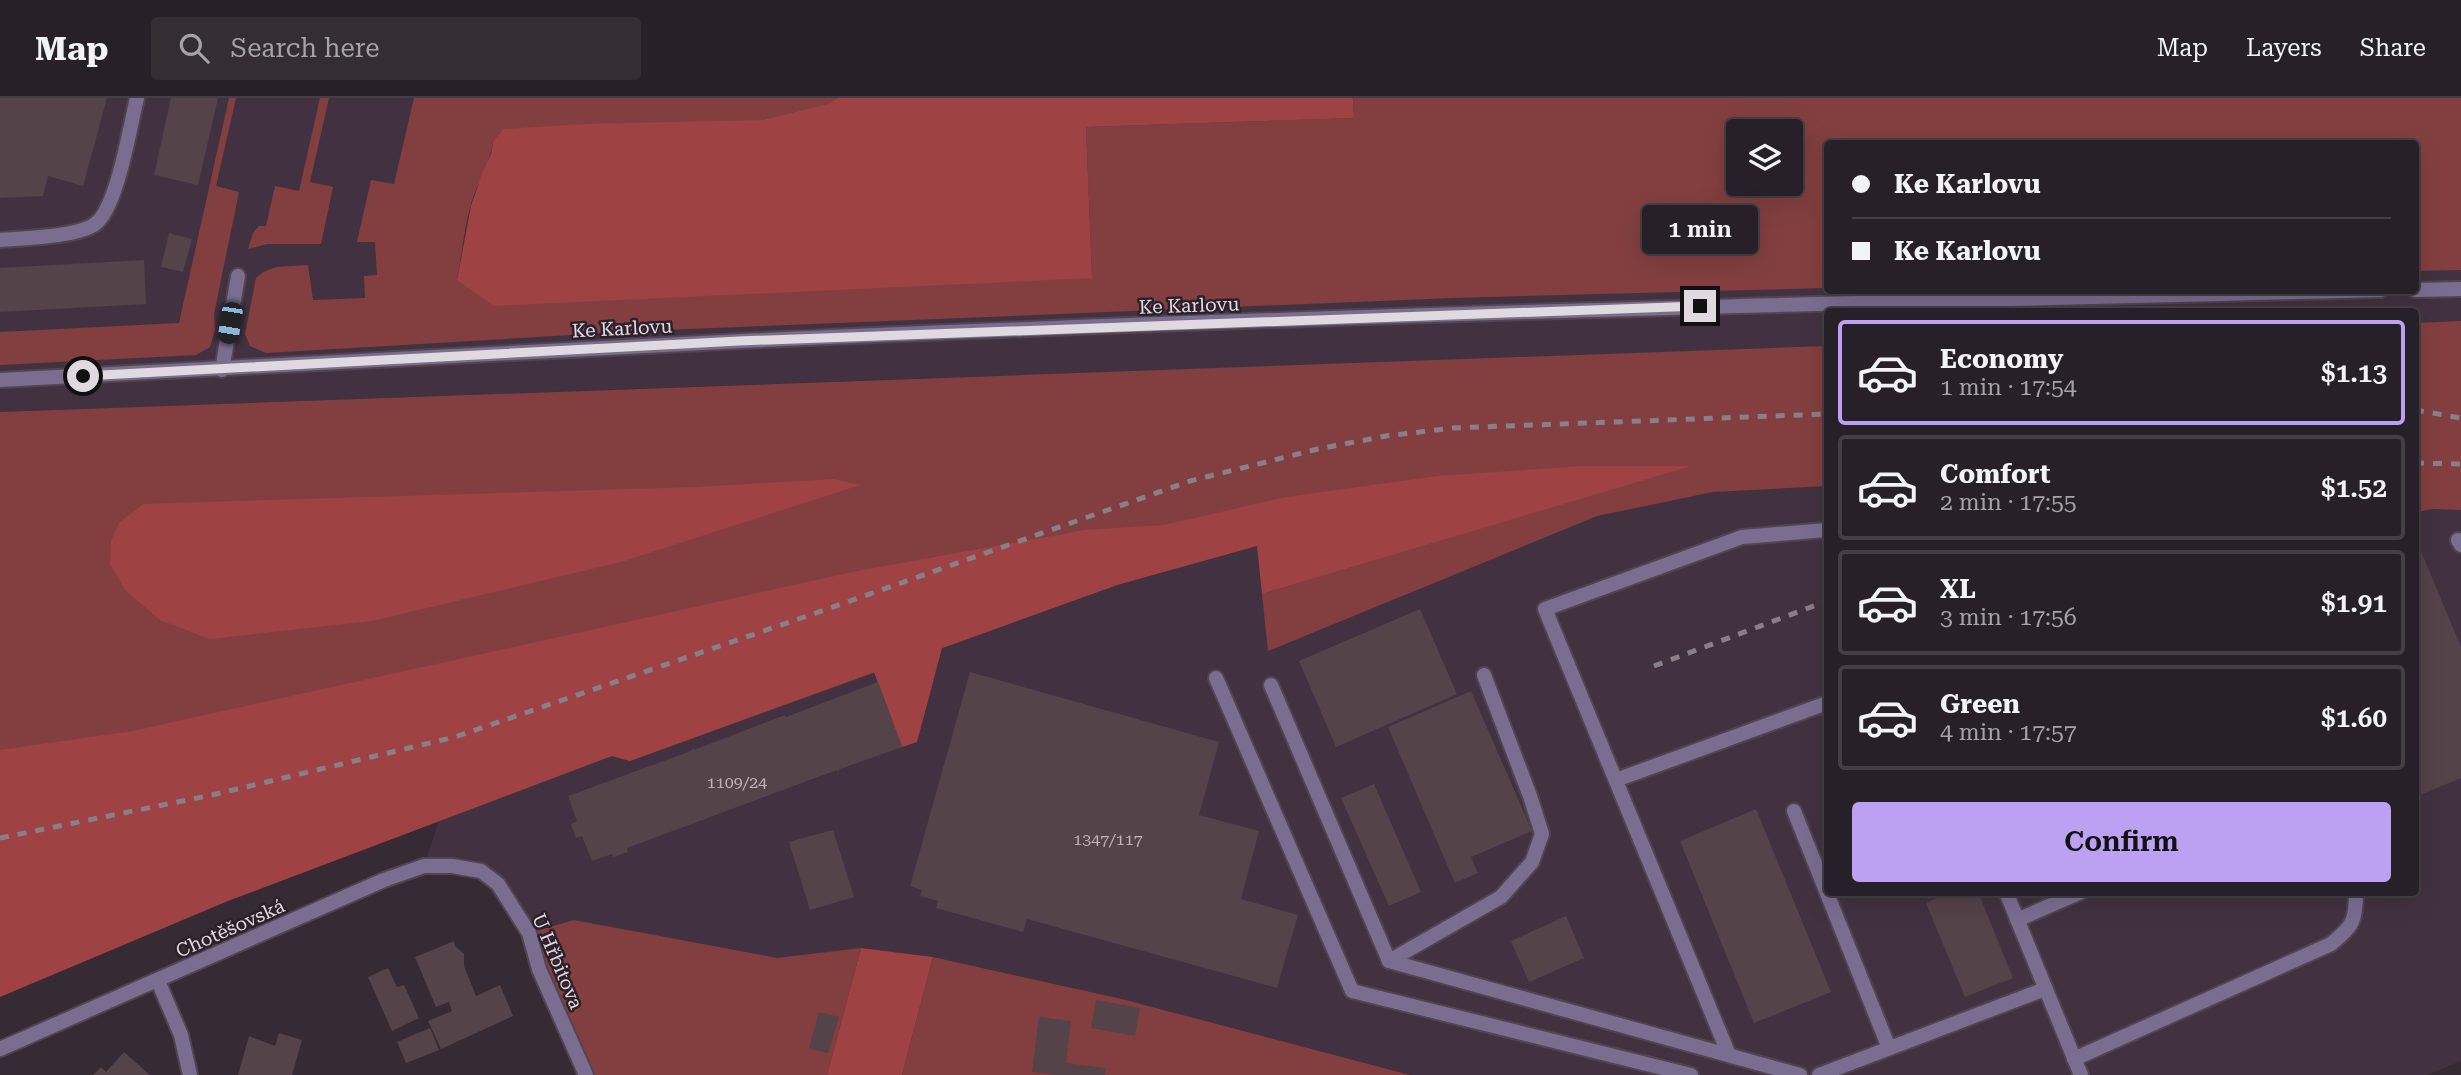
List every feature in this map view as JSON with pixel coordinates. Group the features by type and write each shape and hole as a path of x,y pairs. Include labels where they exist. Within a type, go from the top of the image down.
{"street":[{"path":"0,240 68,233 96,224 113,197 137,98"},
{"path":"222,370 238,276"},
{"path":"2419,290 2461,289"},
{"name":"Ke Karlovu","path":"0,380 739,341 1591,309 2215,294"},
{"path":"1729,1055 1545,609 1742,537 1824,530"},
{"path":"1389,961 1502,897 1532,862 1542,834 1531,796 1484,675"},
{"path":"1216,678 1352,991 1691,1075"},
{"path":"1270,685 1389,961"},
{"path":"1616,780 1824,704"},
{"path":"1794,811 1824,886"},
{"name":"Chotěšovská","path":"0,1049 384,880 424,866 452,866 481,871"},
{"name":"U Hřbitova","path":"481,871 498,884 529,933 539,969 586,1075"},
{"path":"1828,896 1889,1048"},
{"path":"2008,896 2081,1075"},
{"path":"2017,920 2072,896"},
{"path":"2074,1059 2332,944 2350,929 2356,910 2356,896"},
{"path":"1389,961 1800,1075"},
{"path":"158,981 181,1035 190,1075"},
{"path":"1819,1075 2045,989"}],"shaded area":[{"path":"0,98 2461,98 2461,1061 2427,1075 1410,1075 1122,999 933,957 861,948 777,959 574,920 529,933 481,871 424,866 439,821 612,756 630,761 875,671 1019,375 0,412"},
{"path":"229,98 236,98 216,186 239,192 214,314 215,330 210,347 196,355 0,365 0,332 179,323"},
{"path":"320,98 329,98 310,182 333,187 321,244 267,244 248,249 253,233 259,226 266,226 275,186 299,191"},
{"path":"414,98 837,98 832,103 762,120 493,142 469,213 457,279 1092,278 1086,127 1354,118 1353,98 2461,98 2461,270 2419,271 2419,140 1824,140 1824,288 1452,298 640,331 266,353 250,346 245,334 256,278 263,272 277,267 308,265 313,300 365,298 364,276 377,275 375,242 357,242 371,180 394,184"},
{"path":"837,98 1353,98 1354,118 1086,127 1092,278 494,306 457,280 471,206 493,142 503,129 585,124 762,120 831,103"},
{"path":"2461,321 2461,510 2419,512 2419,323"},
{"path":"1824,346 1824,486 1713,492 1597,516 1268,651 1262,594 1688,466 1582,466 1257,545 1117,585 630,761 612,756 0,947 0,412"},
{"path":"1582,466 1691,466 1262,594 1257,546 1117,585 942,648 917,742 902,747 874,672 630,761 612,756 228,901 0,997 0,750 133,731 857,571 1085,530 1164,525 1286,497 1438,476"},
{"path":"834,479 860,485 621,562 372,621 210,639 160,620 125,590 110,564 111,541 119,523 143,504 696,487"},
{"path":"574,920 777,958 861,948 827,1075 586,1075 529,933"},
{"path":"861,948 933,957 902,1075 827,1075"},
{"path":"933,957 1122,999 1410,1075 902,1075"}],"building":[{"path":"0,98 107,98 83,186 48,176 43,196 0,198"},
{"path":"171,98 218,98 198,185 154,175"},
{"path":"169,233 192,239 183,272 161,267"},
{"path":"144,260 146,304 0,312 0,268"},
{"path":"2419,547 2461,647 2461,778 2419,795"},
{"path":"1420,609 1457,694 1336,747 1299,661"},
{"path":"970,672 1219,742 1199,815 1259,831 1241,899 1298,915 1277,988 1027,919 1023,932 936,908 938,901 920,896 922,890 910,886"},
{"path":"878,682 902,747 627,848 628,852 613,857 612,854 592,861 582,836 576,838 571,824 577,821 568,796"},
{"path":"1471,691 1532,831 1471,857 1478,873 1455,883 1388,727"},
{"path":"1374,784 1421,892 1389,906 1341,798"},
{"path":"1756,809 1831,992 1754,1023 1680,841"},
{"path":"833,830 854,897 810,910 789,842"},
{"path":"1943,896 1980,896 2013,978 1965,997 1926,903"},
{"path":"1566,916 1584,958 1529,982 1511,941"},
{"path":"454,941 455,946 464,954 464,966 476,996 500,985 513,1016 441,1049 428,1021 452,1011 449,1002 436,1007 415,957"},
{"path":"388,968 397,987 404,985 419,1018 392,1031 368,977"},
{"path":"1096,1000 1140,1008 1135,1036 1091,1028"},
{"path":"819,1012 839,1017 828,1053 809,1049"},
{"path":"1039,1017 1071,1021 1066,1063 1106,1068 1105,1075 1032,1072"},
{"path":"430,1028 439,1050 406,1063 397,1042"},
{"path":"279,1033 302,1040 292,1075 238,1075 249,1036 275,1046"},
{"path":"124,1052 150,1075 93,1075 101,1067 106,1072"}],"railway":[{"path":"2419,411 2461,418"},
{"path":"0,838 212,795 455,737 1190,481 1318,449 1386,436 1453,428 1824,414"},
{"path":"2419,463 2461,464"},
{"path":"1654,666 1824,602"}],"route":[{"path":"83,376 739,341 1700,306"}]}
